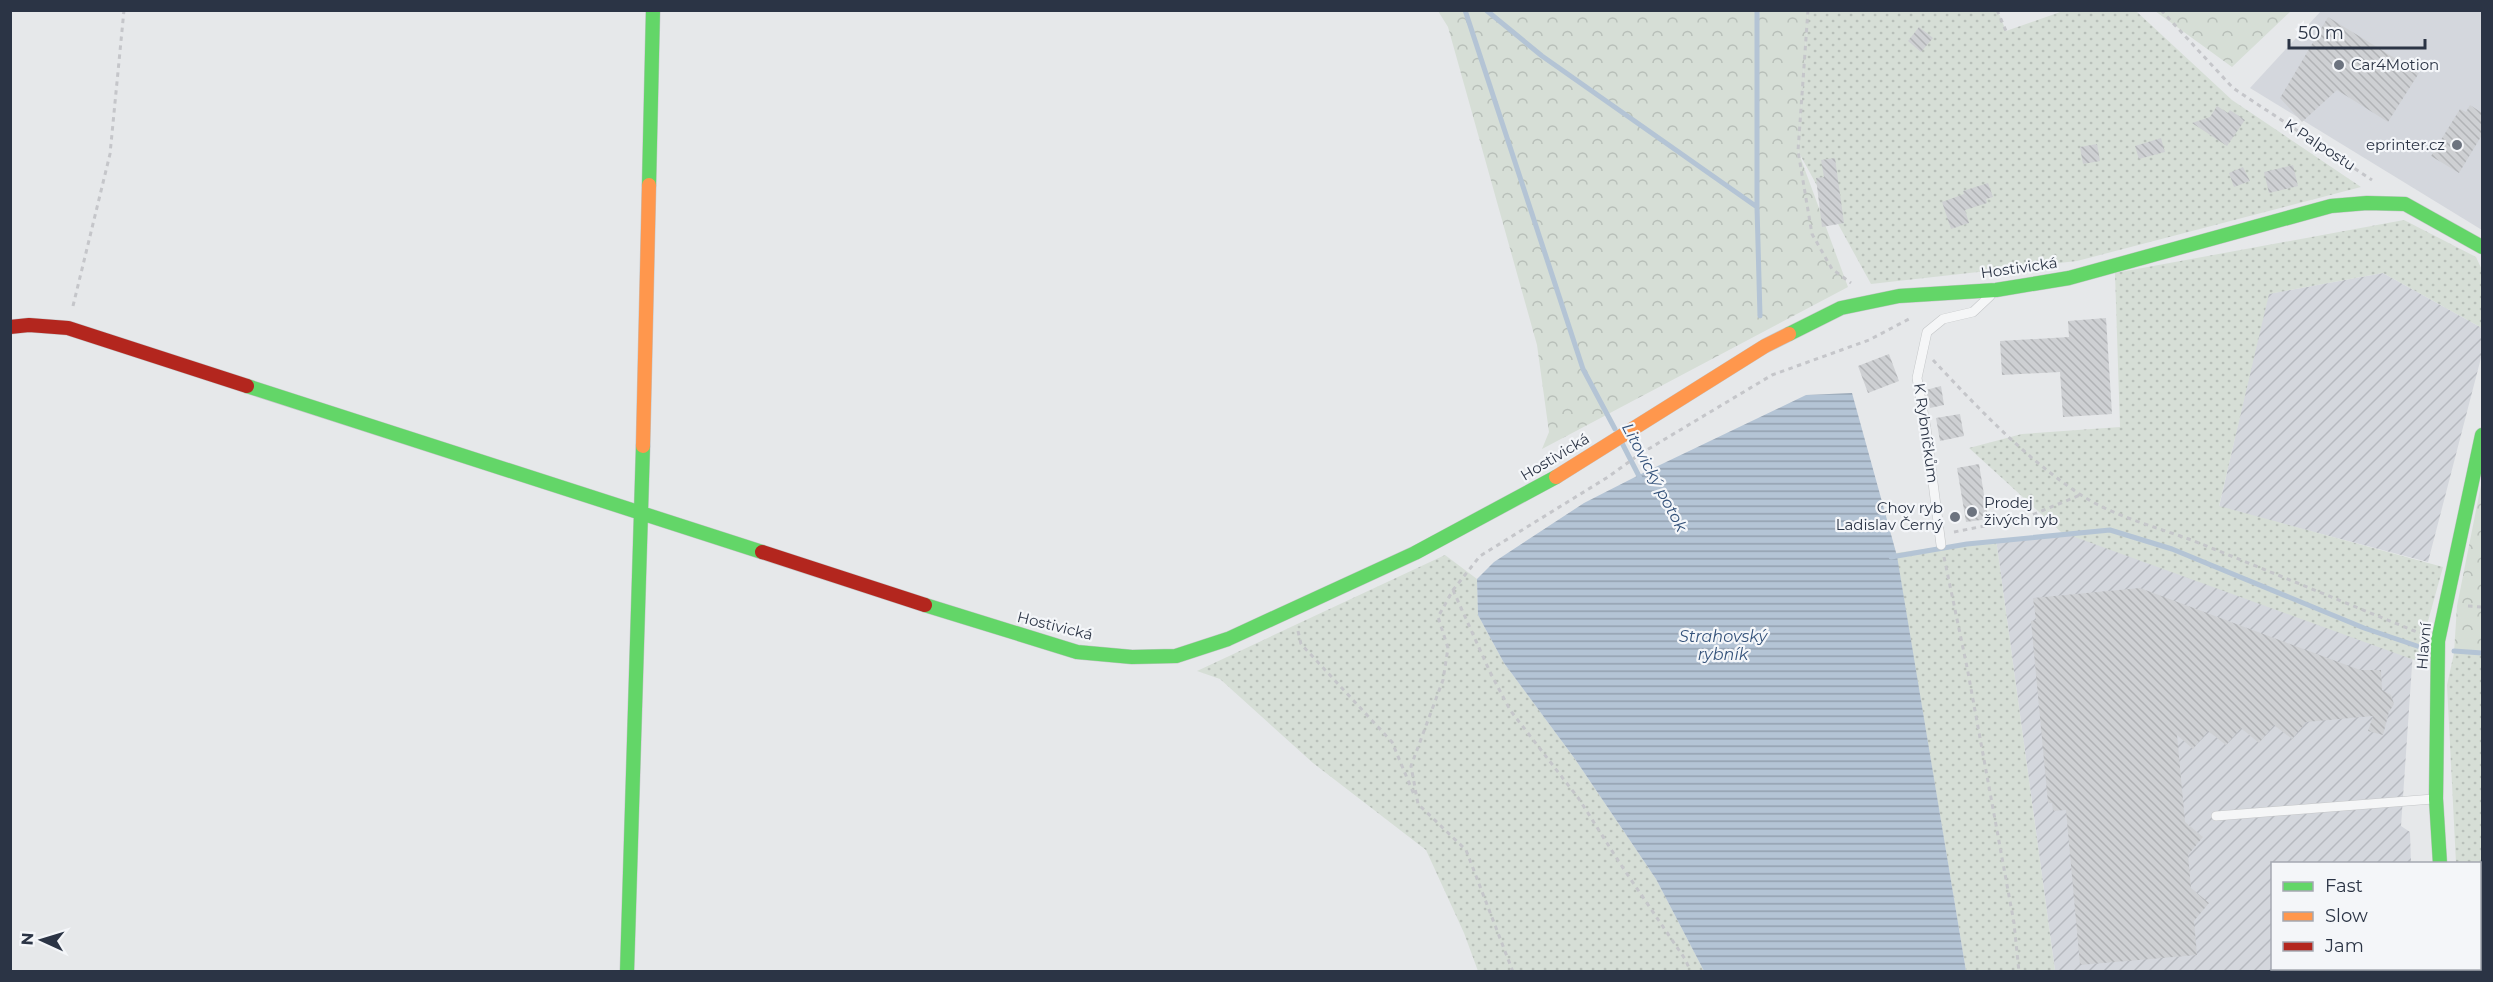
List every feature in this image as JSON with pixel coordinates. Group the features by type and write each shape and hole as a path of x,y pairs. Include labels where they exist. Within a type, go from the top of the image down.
{"street":[{"path":"627,972 642,513 653,10"},
{"name":"Hostivická","path":"10,327 29,325 68,328 1077,651 1132,657 1176,656 1228,639 1416,553 1538,488 1765,346 1841,308 1899,296 1996,290 2069,278 2331,206 2367,202 2404,204 2482,247"},
{"name":"Hlavní","path":"2440,862 2436,799 2438,640 2482,435"}],"lane":[{"name":"K Rybníčkům","path":"1942,550 1917,378 1927,332 1943,320 1973,312 1996,290"},
{"path":"2216,816 2436,799"}],"path":[{"path":"68,328 110,154 123,10"},
{"path":"1808,10 1798,151 1812,234 1832,269 1875,301"},
{"path":"1997,10 2006,31"},
{"name":"K Palpostu","path":"2161,10 2233,88 2378,185"},
{"path":"1418,804 1411,766 1443,680 1448,648 1438,617 1453,590 1480,556 1640,454 1772,375 1869,340 1910,319 1899,296"},
{"path":"1923,350 1974,404 2031,456 2080,495 2104,508 2438,640"},
{"path":"1940,534 2025,518 2080,495"},
{"path":"1942,550 1967,667 2014,922 2019,972"},
{"path":"1453,590 1510,710 1579,799 1685,959 1691,972"},
{"path":"1292,609 1301,644 1392,742 1418,804 1466,850 1513,972"}],"shaded area":[{"path":"2321,11 2482,11 2482,230 2250,88"},
{"path":"2383,273 2482,328 2482,354 2428,562 2219,507 2268,294"},
{"path":"2111,534 2413,651 2401,826 2410,832 2411,862 2271,862 2271,970 2429,971 2055,971 1996,539"}],"green space":[{"path":"1438,11 1808,11 1798,151 1848,287 1542,449 1549,432 1537,345 1448,27"},
{"path":"1808,11 1998,11 2006,31 2063,11 2136,11 2232,100 2361,187 2077,261 1871,284 1798,151"},
{"path":"2155,11 2291,11 2232,67"},
{"path":"2404,220 2476,257 2482,270 2482,328 2383,273 2269,294 2219,506 2443,567 2417,661 2061,532 1969,448 2022,434 2120,427 2115,273"},
{"path":"2482,480 2482,650 2454,653 2457,606"},
{"path":"1996,539 2055,971 1966,971 1896,553"},
{"path":"1445,555 1477,579 1478,615 1504,663 1575,759 1656,879 1704,971 1478,971 1464,933 1426,850 1313,763 1220,679 1197,671"},
{"path":"2482,650 2482,971 2481,862 2456,862 2447,685 2454,653"}],"water":[{"name":"Strahovský rybník","path":"1852,393 1897,556 1966,971 1704,971 1656,879 1575,759 1504,663 1478,615 1477,579 1494,562 1584,503 1639,475 1806,395"}],"building":[{"path":"2328,17 2419,73 2388,122 2337,90 2302,122 2280,98"},
{"path":"1919,27 1933,38 1921,52 1908,41"},
{"name":"eprinter.cz","path":"2470,105 2482,113 2482,135 2459,173 2431,156 2460,109 2466,112"},
{"path":"2217,106 2228,113 2230,110 2245,120 2227,146 2192,123 2210,117"},
{"path":"2161,138 2165,152 2139,159 2135,146"},
{"path":"2097,144 2100,161 2083,164 2080,147"},
{"path":"1835,158 1844,223 1822,227 1816,178 1824,177 1821,160"},
{"path":"2293,165 2298,186 2269,193 2264,172"},
{"path":"2243,167 2250,181 2234,187 2229,173"},
{"path":"1988,183 1993,197 1986,199 1987,203 1965,210 1969,223 1951,229 1942,202 1964,194 1963,191"},
{"path":"2106,318 2112,414 2063,417 2060,372 2002,375 2000,341 2069,337 2068,321"},
{"path":"1889,354 1899,381 1868,393 1858,366"},
{"path":"1941,386 1944,405 1930,408 1926,390"},
{"path":"1960,414 1964,436 1940,441 1936,418"},
{"path":"1979,464 1988,519 1966,522 1957,468"},
{"path":"2140,588 2360,670 2381,670 2382,690 2391,695 2394,704 2389,712 2383,735 2368,731 2373,716 2306,722 2292,739 2274,725 2259,743 2241,728 2226,745 2208,731 2193,749 2177,735 2185,822 2203,837 2188,855 2191,888 2209,903 2194,921 2197,955 2080,965 2066,810 2053,811 2052,803 2048,803 2031,621 2036,620 2033,598"}],"waterway":[{"name":"Litovický potok","path":"1465,10 1583,369 1615,429"},
{"path":"1486,10 1542,56 1757,207 1760,316"},
{"path":"1757,10 1757,207"},
{"name":"Litovický potok","path":"1622,443 1641,480"},
{"path":"1891,557 1967,544 2110,530 2172,549 2364,628 2426,649"},
{"path":"2454,651 2482,653"}],"traffic: fast":[{"path":"649,185 653,10"},
{"path":"1789,334 1841,308 1899,296 1996,290 2069,278 2331,206 2367,203 2405,204 2482,247"},
{"path":"247,386 762,552"},
{"path":"2440,862 2436,799 2438,641 2482,435"},
{"path":"627,972 643,446"},
{"path":"925,605 1077,652 1132,657 1176,656 1228,639 1415,553 1556,477"}],"traffic: slow":[{"path":"643,446 649,185"},
{"path":"1556,477 1765,346 1789,334"}],"traffic: jam":[{"path":"10,327 29,325 68,328 247,386"},
{"path":"762,552 925,605"}],"place":[{"name":"Car4Motion","path":"2339,65"},
{"name":"eprinter.cz","path":"2457,145"},
{"name":"Prodej živých ryb","path":"1972,512"},
{"name":"Chov ryb Ladislav Černý","path":"1955,517"}]}
